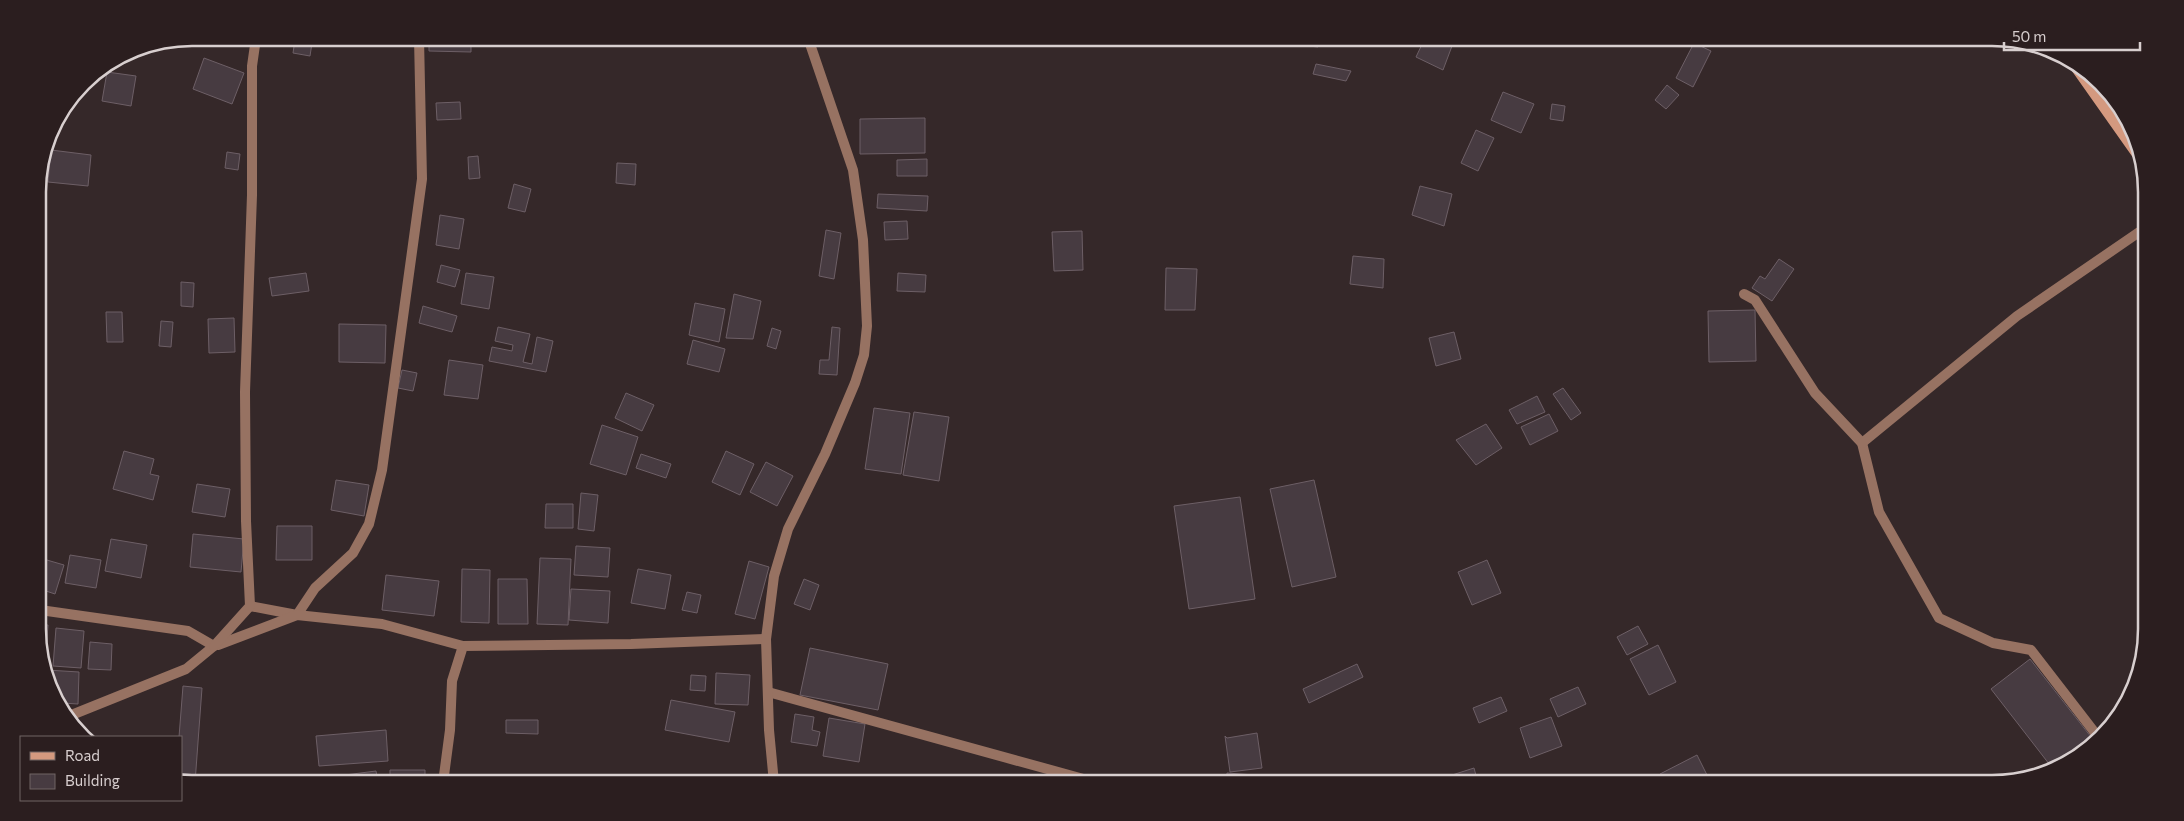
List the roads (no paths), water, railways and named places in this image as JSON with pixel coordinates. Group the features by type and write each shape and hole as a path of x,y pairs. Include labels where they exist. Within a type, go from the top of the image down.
{"main road":[{"path":"2084,79 2130,144"}],"street":[{"path":"74,714 186,668 214,646 250,606 246,521 245,392 252,195 252,66 255,46"},
{"path":"214,646 297,614 315,588 352,553 369,524 382,470 422,179 419,46"},
{"path":"773,775 766,639 774,576 788,529 825,454 855,384 864,355 867,326 863,240 854,170 811,46"},
{"path":"1862,443 2017,316 2138,233"},
{"path":"1744,294 1755,300 1815,393 1862,443 1879,512 1939,618 1993,643 2031,650 2095,732"},
{"path":"250,606 297,614 382,624 463,646 631,644 766,639"},
{"path":"46,611 188,631 214,646"},
{"path":"443,775 450,730 452,681 463,646"},
{"path":"768,692 1067,775"}]}
